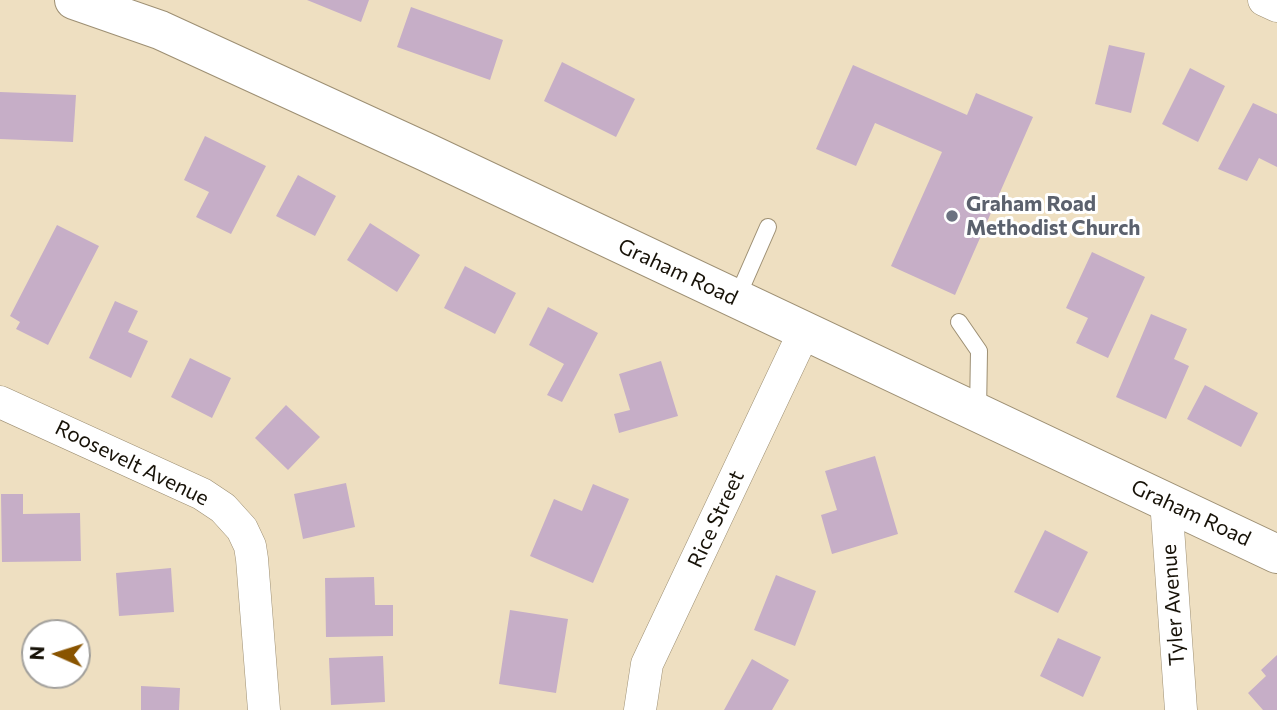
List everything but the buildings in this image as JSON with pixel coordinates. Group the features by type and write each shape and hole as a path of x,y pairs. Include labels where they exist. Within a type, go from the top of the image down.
{"street":[{"name":"Graham Road","path":"74,0 160,30 426,152 1277,554"},
{"path":"1264,0 1277,6"},
{"name":"Rice Street","path":"640,710 648,664 804,332"},
{"name":"Roosevelt Avenue","path":"0,402 201,494 223,508 242,529 250,546 252,559 264,710"},
{"name":"Tyler Avenue","path":"1166,500 1181,710"}],"lane":[{"path":"736,300 768,227"},
{"path":"959,322 979,351 978,414"}],"place":[{"name":"Graham Road Methodist Church","path":"952,216"}]}
